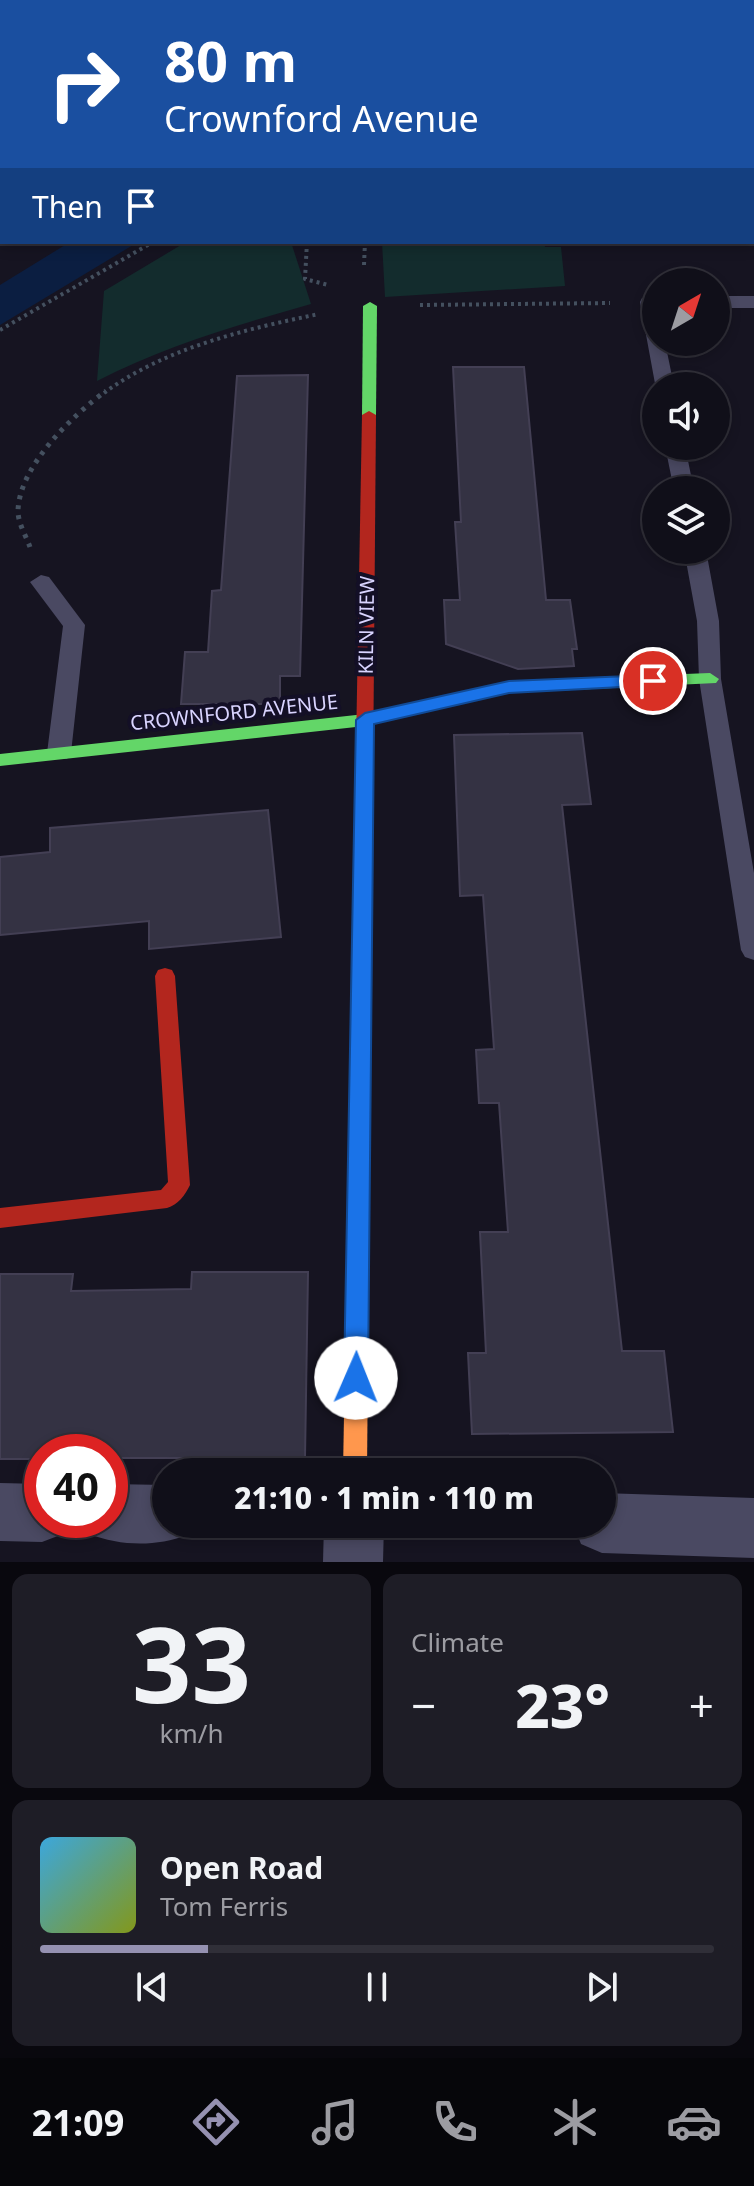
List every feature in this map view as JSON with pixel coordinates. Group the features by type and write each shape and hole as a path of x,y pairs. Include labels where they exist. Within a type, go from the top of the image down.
{"street":[{"name":"KILN VIEW","path":"355,1458 370,306"},
{"name":"CROWNFORD AVENUE","path":"0,760 365,720 509,687 710,679"},
{"path":"0,1218 167,1199 179,1185 165,976"},
{"path":"0,1512 24,1513"},
{"path":"128,1513 152,1514"},
{"path":"616,1523 754,1528"},
{"path":"353,1562 354,1538"}],"lane":[{"path":"730,302 754,302"},
{"path":"698,564 708,621 710,679 754,950"},
{"path":"41,582 74,625 59,753"}],"path":[{"path":"0,330 150,244"},
{"path":"307,244 305,279 334,287"},
{"path":"41,582 18,510 34,464 64,426 103,392 150,365 205,343 305,317 370,306 642,302"}],"green space":[{"path":"183,244 292,244 311,304 175,347 97,381 104,291"},
{"path":"382,244 544,244 545,247 561,247 565,286 385,297"}],"water":[{"path":"67,244 135,244 0,325 0,285"}],"building":[{"path":"453,367 524,367 546,600 570,600 577,649 572,649 574,666 518,669 446,644 444,600 460,600 455,522 461,522"},
{"path":"308,375 300,676 280,676 280,704 181,704 185,652 208,652 212,591 221,590 237,376"},
{"path":"582,733 591,804 562,805 622,1351 664,1351 673,1432 472,1434 468,1353 486,1353 480,1232 508,1232 499,1103 479,1103 476,1050 494,1049 483,895 460,896 454,735"},
{"path":"268,810 281,937 149,949 149,921 0,935 0,857 50,852 50,828"},
{"path":"192,1272 308,1272 305,1458 128,1458 128,1434 24,1434 24,1459 0,1459 0,1274 73,1274 71,1291 191,1289"}],"traffic: fast":[{"path":"369,415 370,306"},
{"path":"0,760 365,720 509,687 710,679"}],"traffic: slow":[{"path":"355,1458 361,1022"}],"traffic: jam":[{"path":"361,1022 369,415"},
{"path":"0,1218 167,1199 179,1185 165,976"}],"route":[{"path":"356,1378 365,720 509,687 653,681"}]}
